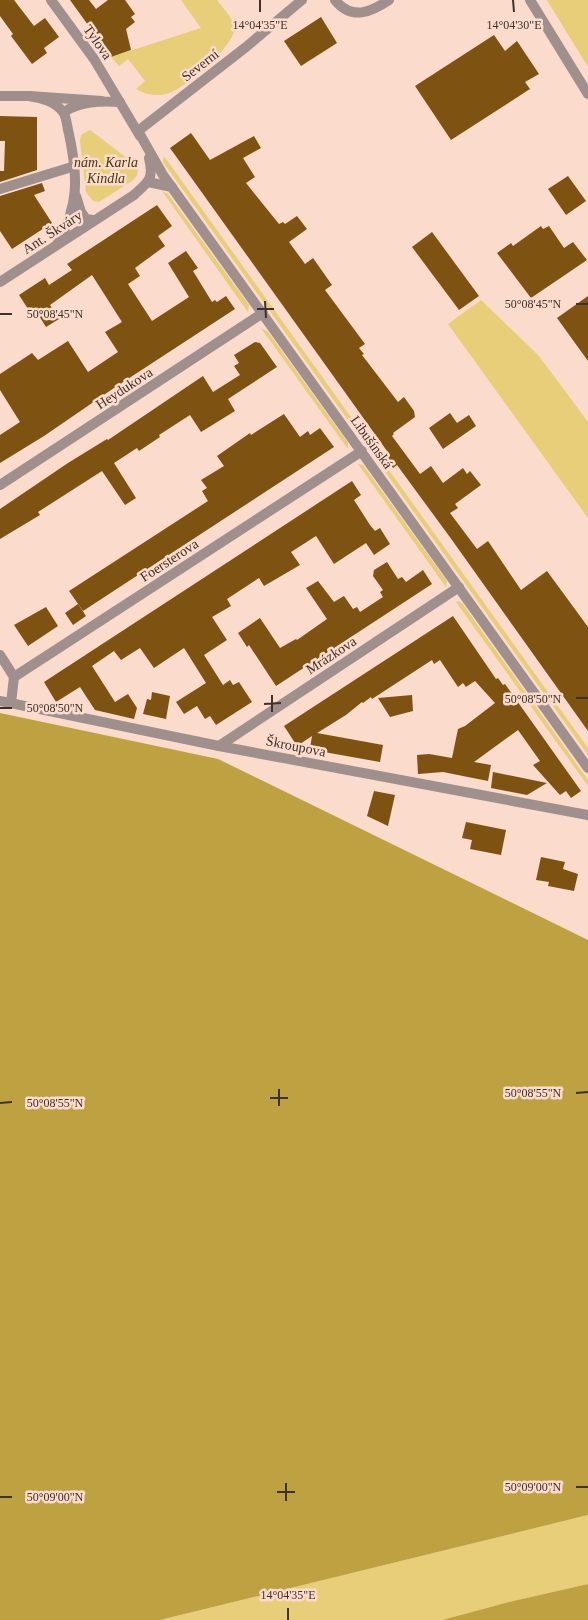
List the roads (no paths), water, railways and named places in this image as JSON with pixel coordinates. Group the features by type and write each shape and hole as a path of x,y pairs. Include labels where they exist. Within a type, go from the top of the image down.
{"street":[{"name":"Tylova","path":"51,0 94,59 120,102"},
{"name":"Severní","path":"138,131 246,47 302,0"},
{"path":"335,0 349,10 362,13 376,8 389,0"},
{"path":"530,0 588,94"},
{"path":"0,96 120,102 138,131 149,158 152,171 148,182 134,195 93,220 86,220 81,212 75,193"},
{"path":"29,96 48,100 64,112 75,166 75,193 70,219 57,244"},
{"path":"64,112 72,106 102,101"},
{"name":"Libušínská","path":"138,131 163,175 588,768"},
{"path":"0,189 75,166"},
{"path":"148,182 172,187"},
{"name":"Ant. Škváry","path":"0,282 93,220"},
{"name":"Heydukova","path":"0,485 263,314"},
{"name":"Foersterova","path":"14,677 362,451"},
{"name":"Mrázkova","path":"219,746 459,587"},
{"path":"0,655 14,677 11,704"},
{"name":"Škroupova","path":"0,701 219,746 588,815"}],"park label":[{"name":"nám. Karla Kindla","path":"106,170"}]}
